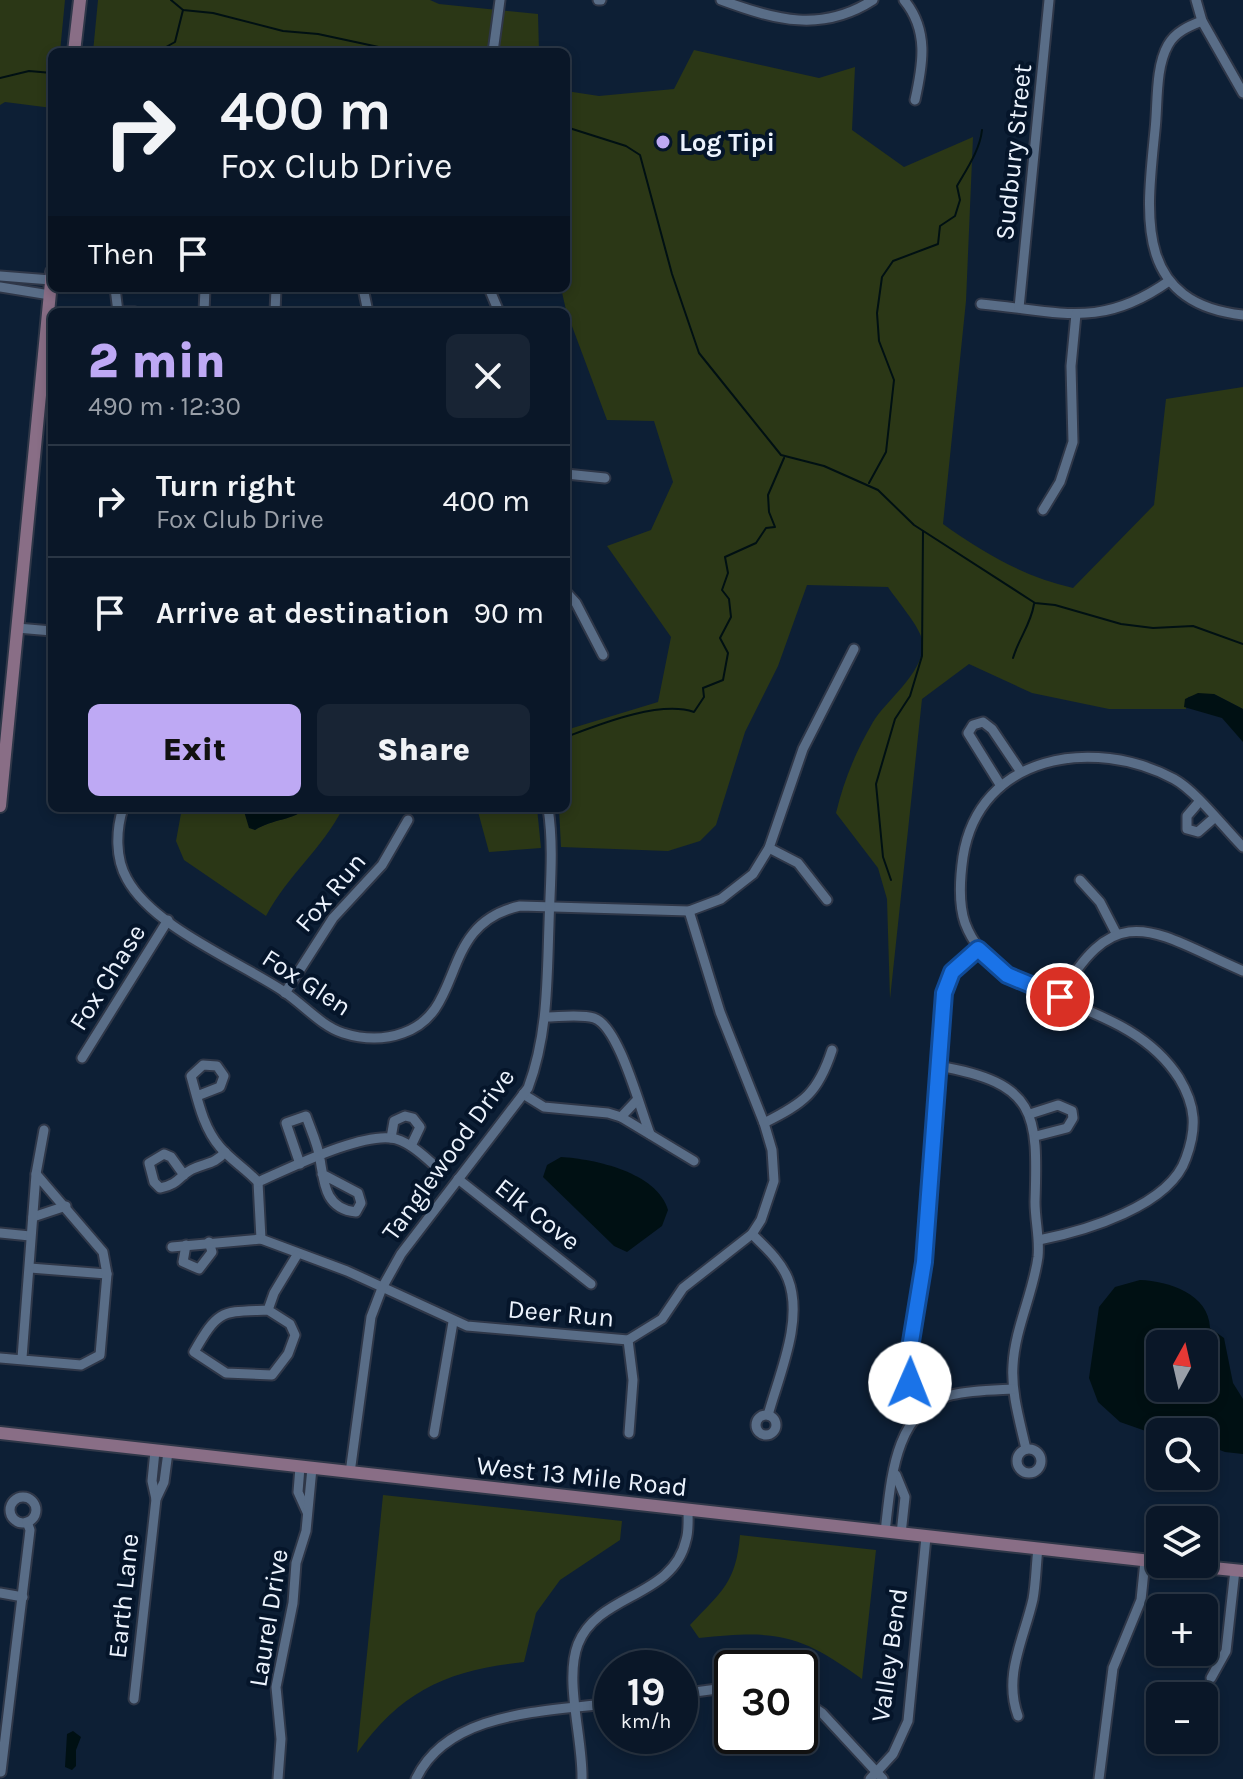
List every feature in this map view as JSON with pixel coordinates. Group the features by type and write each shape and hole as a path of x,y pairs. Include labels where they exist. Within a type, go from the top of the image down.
{"street":[{"path":"74,48 80,0"},
{"path":"494,48 500,0"},
{"path":"721,0 764,13 814,22 842,18 873,0"},
{"path":"904,0 915,13 923,48 915,100"},
{"name":"Sudbury Street","path":"1019,308 1049,0"},
{"path":"1196,0 1202,21 1243,93"},
{"path":"1202,21 1176,35 1162,64 1148,220 1154,253 1169,281 1206,306 1243,315"},
{"path":"0,276 48,280"},
{"path":"981,304 1076,314 1119,310 1169,281"},
{"path":"0,287 50,295"},
{"path":"49,308 50,292"},
{"path":"1043,510 1060,482 1073,442 1071,366 1076,314"},
{"path":"0,806 48,315"},
{"path":"570,474 605,478"},
{"path":"570,596 603,655"},
{"path":"17,628 48,631"},
{"path":"689,911 721,899 753,874 769,848 803,749 854,649"},
{"path":"1001,786 971,742 968,733 973,725 983,722 992,729 1021,772"},
{"path":"1039,1240 1077,1233 1167,1188 1182,1171 1195,1126 1189,1094 1157,1049 1113,1020 1007,975 978,949 965,922 960,877 971,823 1001,786 1021,772 1052,760 1076,756 1114,759 1177,780 1243,847"},
{"path":"1199,802 1185,820 1187,829 1198,832 1214,818"},
{"name":"Fox Glen","path":"122,812 117,838 127,880 168,920 341,1032 370,1038 405,1033 429,1016 448,986 464,944 483,922 512,907 689,911"},
{"name":"Tanglewood Drive","path":"350,1473 371,1317 382,1288 401,1254 523,1094 540,1057 550,906 552,846 548,812"},
{"name":"Fox Run","path":"285,993 333,918 382,865 408,820"},
{"path":"769,848 798,863 827,900"},
{"path":"1080,880 1100,902 1116,933"},
{"name":"Deer Run","path":"261,1239 297,1255 347,1271 453,1322 628,1340 662,1319 683,1288 752,1234 774,1181 772,1150 764,1123 720,1012 689,911"},
{"name":"Fox Chase","path":"82,1058 168,920"},
{"path":"1060,997 1077,966 1098,944 1116,933 1141,931 1166,934 1243,971"},
{"path":"923,1408 910,1383 909,1354 924,1262 944,993 952,972 978,949"},
{"path":"545,1017 594,1018 606,1025 622,1055 650,1134"},
{"path":"764,1123 799,1105 813,1091 824,1075 832,1050"},
{"path":"938,1066 968,1071 995,1082 1015,1096 1030,1114 1036,1136 1038,1257 1015,1349 1013,1389 1026,1449"},
{"path":"523,1094 544,1107 621,1117 694,1161"},
{"path":"172,1247 261,1239 258,1182 225,1152 204,1122 197,1096"},
{"path":"621,1117 637,1100"},
{"path":"1030,1114 1058,1105 1072,1111 1073,1118 1067,1128 1036,1136"},
{"path":"300,1164 286,1123 306,1116 320,1157 322,1174 324,1189 331,1200 356,1212 361,1203 358,1193 322,1174"},
{"path":"391,1138 394,1121 405,1116 413,1118 420,1127 411,1146"},
{"path":"22,1358 30,1236 44,1130"},
{"path":"258,1182 366,1141 391,1138 411,1146 442,1172"},
{"path":"184,1175 193,1168 210,1164 225,1152"},
{"path":"0,1358 81,1365 100,1355 107,1274 103,1252 36,1174"},
{"name":"Elk Cove","path":"458,1179 591,1284"},
{"path":"33,1217 66,1206"},
{"path":"0,1233 30,1236"},
{"path":"752,1234 773,1255 788,1278 793,1300 785,1358 768,1415"},
{"path":"186,1245 183,1262 199,1269 212,1252 209,1242"},
{"path":"268,1310 274,1293 297,1255"},
{"path":"30,1268 107,1274"},
{"path":"229,1310 268,1310 290,1324 295,1335 288,1354 272,1375 226,1373 194,1352 218,1319 229,1310"},
{"path":"434,1433 453,1322"},
{"path":"628,1340 633,1380 629,1433"},
{"path":"885,1532 901,1441 923,1408 956,1394 1013,1389"},
{"name":"West 13 Mile Road","path":"0,1433 1145,1561"},
{"name":"Earth Lane","path":"134,1699 156,1499 164,1482 161,1451"},
{"name":"Laurel Drive","path":"278,1779 281,1756 276,1687 307,1512 306,1468"},
{"path":"896,1474 905,1497 901,1534"},
{"path":"582,1779 574,1669 578,1643 596,1617 659,1582 677,1560 686,1541 688,1510"},
{"path":"3,1774 30,1530 27,1522"},
{"name":"Valley Bend","path":"877,1777 893,1754 908,1721 926,1537"},
{"path":"1018,1716 1011,1698 1012,1672 1033,1598 1038,1548"},
{"path":"1099,1779 1113,1668 1141,1600 1145,1561"},
{"path":"1211,1678 1226,1651 1239,1571 1218,1569"},
{"path":"0,1593 23,1597"},
{"path":"0,1701 11,1702"},
{"path":"416,1779 430,1756 478,1725 594,1706"},
{"path":"818,1710 877,1777"}],"green space":[{"path":"0,0 65,0 60,48 48,48 48,107 5,102 0,105"},
{"path":"98,0 430,0 439,4 538,14 539,48 93,48"},
{"path":"694,50 819,78 855,67 852,130 904,167 973,137 966,301 943,524 1005,563 1073,588 1154,505 1166,399 1243,387 1243,709 1214,694 1188,697 1186,709 1109,709 1032,693 969,664 922,699 890,999 887,899 878,868 836,813 847,777 867,733 879,713 913,673 922,650 917,627 888,587 807,585 778,666 745,732 716,825 700,841 668,851 561,847 559,812 570,812 570,729 658,702 671,637 607,546 651,530 673,482 654,421 607,420 570,321 570,308 566,308 562,292 570,292 570,92 599,96 674,89"},
{"path":"181,812 245,812 255,830 302,812 341,812 266,916 184,860 176,841"},
{"path":"478,812 537,812 541,848 489,852"},
{"path":"383,1495 622,1521 620,1540 560,1580 536,1613 524,1662 472,1671 429,1687 391,1713 357,1753"},
{"path":"740,1535 876,1550 862,1679 818,1650 786,1638 748,1635 699,1638 690,1625 726,1585"}],"shaded area":[{"path":"1198,693 1214,694 1243,709 1243,742 1222,718 1184,707 1185,699"},
{"path":"244,812 301,812 255,830 249,828"},
{"path":"561,1157 606,1165 638,1177 662,1197 668,1210 662,1226 627,1252 614,1246 543,1177 547,1165"},
{"path":"1140,1280 1175,1287 1203,1306 1213,1330 1146,1330 1146,1402 1218,1402 1218,1334 1224,1338 1233,1383 1243,1399 1243,1454 1218,1449 1218,1418 1146,1418 1146,1431 1120,1422 1098,1402 1089,1378 1099,1307 1115,1287"},
{"path":"73,1731 81,1737 76,1750 76,1766 72,1770 65,1767 67,1734"}],"waterway":[{"path":"171,0 183,10 213,13 283,31 318,34 383,48"},
{"path":"164,48 175,42 183,10"},
{"path":"120,48 126,48"},
{"path":"0,78 29,71 48,73"},
{"path":"570,128 626,146 640,155 672,274 699,353 781,455 824,466 878,490 914,525 1035,603 1055,605 1121,624 1153,628 1193,626 1243,644"},
{"path":"869,483 886,452 894,380 879,341 877,313 882,277 893,261 938,244 940,226 955,216 960,200 957,186 976,152 982,130"},
{"path":"570,736 647,711 680,709 694,712 704,697 703,688 723,680 728,653 720,638 731,617 729,599 722,590 728,573 725,557 756,543 766,528 775,527 769,512 768,495 784,458"},
{"path":"891,880 883,857 876,784 895,719 910,696 922,656 923,531"},
{"path":"1013,658 1034,604"}],"place":[{"name":"Log Tipi","path":"663,142"}],"route":[{"path":"910,1383 909,1354 924,1262 944,993 952,972 964,958 978,949 991,964 1007,975 1060,997"}]}
